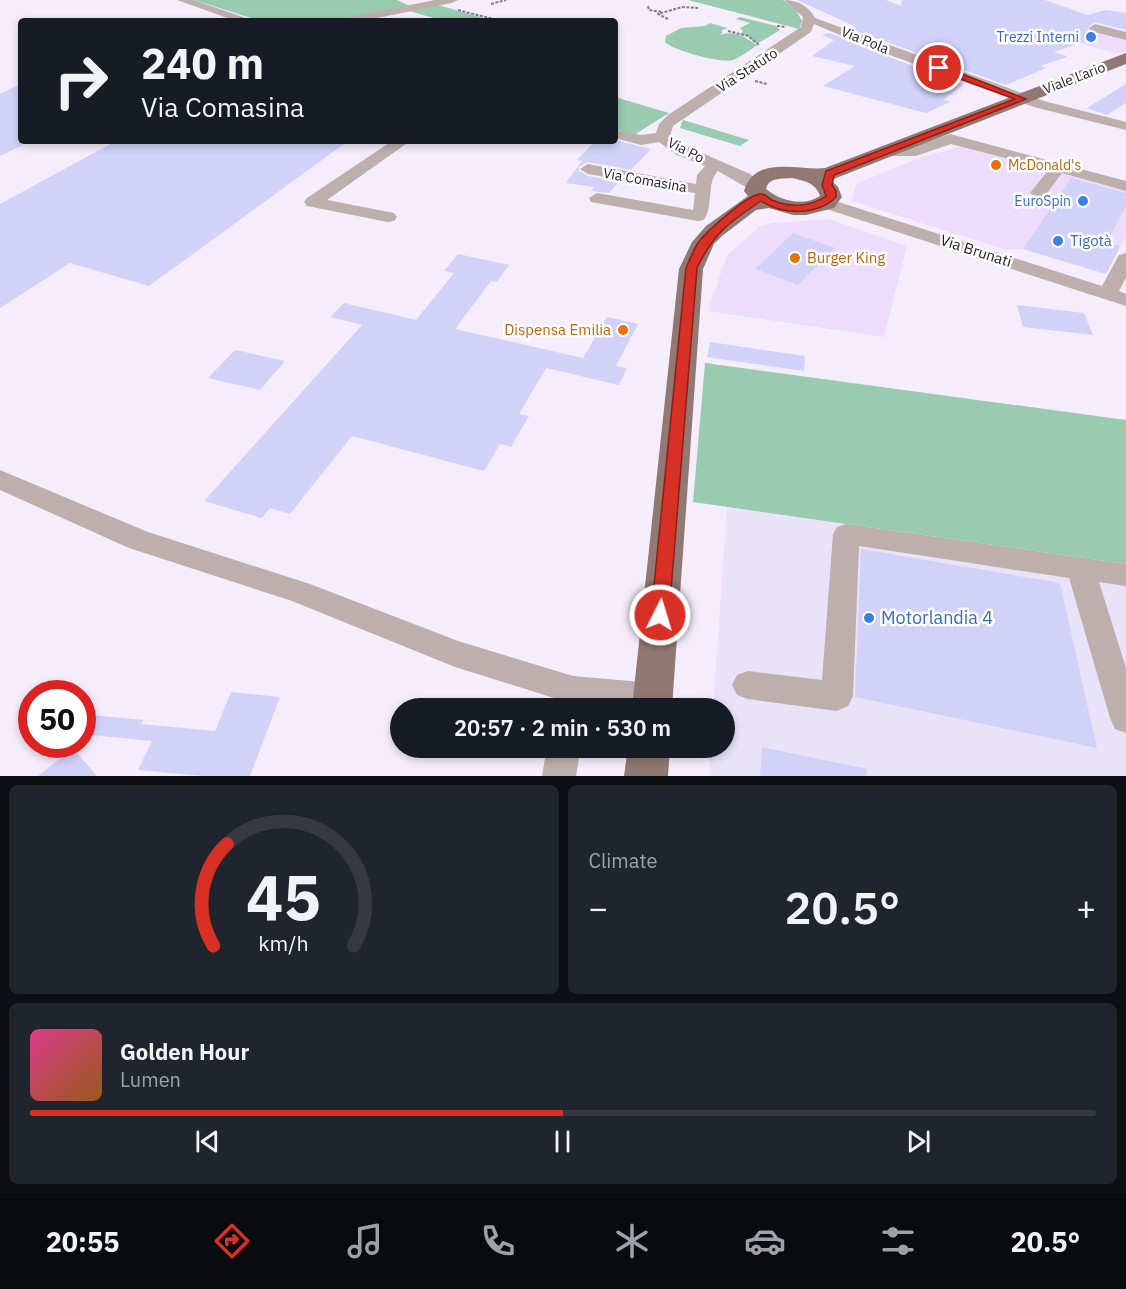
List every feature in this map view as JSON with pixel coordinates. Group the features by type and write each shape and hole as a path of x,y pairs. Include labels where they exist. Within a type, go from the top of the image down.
{"main road":[{"name":"Viale Lario","path":"1022,99 1126,58"},
{"path":"653,698 692,268 704,242 714,231 790,172 823,184 889,151 1022,99"},
{"path":"761,193 799,208 817,207 823,184"},
{"path":"646,776 648,758"}],"street":[{"path":"183,0 239,18"},
{"path":"790,0 804,10 810,20"},
{"path":"363,18 451,4"},
{"name":"Via Pola","path":"810,20 826,24 878,46 1022,99 1123,123"},
{"name":"Via Statuto","path":"662,136 666,124 803,32 810,20"},
{"path":"1095,28 1122,35"},
{"path":"1092,44 1122,35"},
{"name":"Via Po","path":"618,135 641,140 662,136 678,148 719,165 761,193"},
{"path":"889,151 916,151 950,139 1126,186"},
{"path":"388,218 313,202 398,144"},
{"name":"Via Comasina","path":"597,198 698,216 701,211 705,175 719,165"},
{"path":"1038,193 1054,173 1052,165"},
{"name":"Via Comasina","path":"588,169 703,190"},
{"name":"Via Brunati","path":"823,184 1117,297"},
{"path":"1117,297 1126,259"},
{"path":"0,478 139,540 300,592 568,698"},
{"path":"748,686 837,696 846,534 1126,575"},
{"path":"1080,568 1126,718"},
{"path":"559,776 562,758"}],"path":[{"path":"491,4 505,0"},
{"path":"451,4 492,18"},
{"path":"648,6 649,10 663,12 687,7 698,8"},
{"path":"663,12 658,16 668,19"},
{"path":"728,31 748,36 760,45"}],"shaded area":[{"path":"1071,24 1126,38 1126,51 1117,54 1063,38"},
{"path":"965,145 1126,189 1126,237 1106,274 1023,249 1007,250 852,201 856,184 919,158"},
{"path":"828,219 907,246 884,337 708,311 727,255 760,226"},
{"path":"727,507 1126,564 1126,776 709,776 710,758 735,758 735,698 714,698"}],"green space":[{"path":"194,0 397,0 410,6 347,18 251,18"},
{"path":"688,0 783,0 796,10 802,21 799,29"},
{"path":"438,5 484,18 434,18 409,11"},
{"path":"740,17 776,26 780,30 757,44 748,36 741,34 743,31 740,28 750,23 736,19"},
{"path":"710,23 727,28 721,31 723,32 720,35 735,34 757,45 739,57 727,61 687,52 665,42 666,36 681,28 705,26"},
{"path":"618,98 669,113 634,135 618,130"},
{"path":"683,120 749,140 740,146 680,128"},
{"path":"705,363 1126,420 1126,564 693,502"}],"building":[{"path":"797,0 886,0 901,6 902,0 1045,0 1087,15 1106,10 1126,13 1126,30 1094,22 1087,29 1090,33 1101,36 1054,52 1068,57 1040,66 1046,68 1006,85 848,28 854,26"},
{"path":"830,33 872,51 964,84 943,100 950,102 926,113 823,86 855,66 812,56 834,40 822,35"},
{"path":"1126,84 1126,103 1107,115 1087,108"},
{"path":"18,85 18,144 21,146 0,156 0,94"},
{"path":"618,141 651,149 631,170 588,162 579,167 579,171 588,176 619,182 609,193 591,191 594,187 566,183 582,161 577,160 592,144 618,144"},
{"path":"110,144 344,144 149,286 70,263 0,308 0,204"},
{"path":"1071,178 1126,193 1126,206 1107,242 1120,246 1106,274 1023,249"},
{"name":"Burger King","path":"793,233 835,248 798,285 755,269"},
{"path":"458,254 509,265 497,282 491,281 455,329 583,358 607,317 638,324 616,366 627,368 619,385 546,368 519,414 529,416 511,447 500,444 484,471 352,436 290,514 270,508 262,518 204,501 362,325 330,317 344,303 416,320 454,273 444,271"},
{"path":"1017,305 1084,313 1093,335 1023,327"},
{"path":"710,342 805,356 804,371 707,357"},
{"path":"235,350 285,361 260,390 208,378"},
{"path":"861,549 1060,583 1097,748 855,697"},
{"path":"231,692 280,697 250,776 203,776 138,770 152,741 96,735 96,715 143,720 141,724 215,731"},
{"path":"762,747 867,769 866,776 760,776"},
{"path":"60,758 82,758 97,776 38,776"}],"place":[{"name":"Trezzi Interni","path":"1091,37"},
{"name":"McDonald's","path":"996,165"},
{"name":"EuroSpin","path":"1083,201"},
{"name":"Tigotà","path":"1058,241"},
{"name":"Burger King","path":"795,258"},
{"name":"Dispensa Emilia","path":"623,330"},
{"name":"Motorlandia 4","path":"869,618"}],"route":[{"path":"660,615 692,268 704,242 730,217 760,197 780,206 817,207 831,197 831,191 827,185 829,174 1022,99 939,68"}]}
